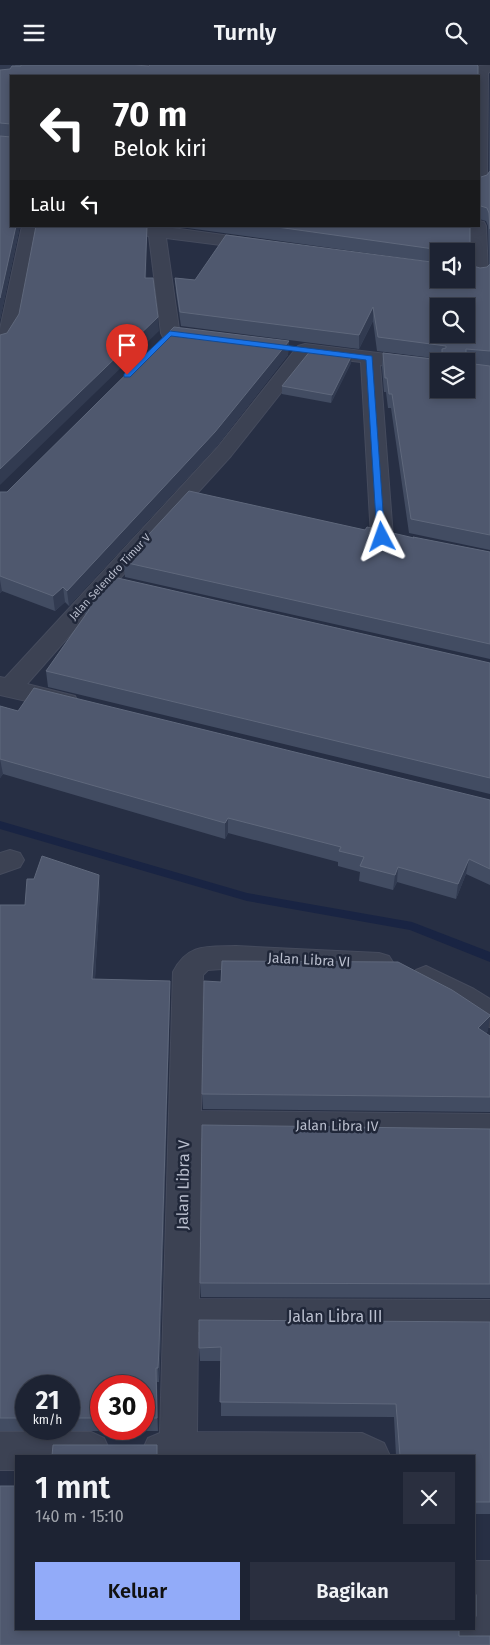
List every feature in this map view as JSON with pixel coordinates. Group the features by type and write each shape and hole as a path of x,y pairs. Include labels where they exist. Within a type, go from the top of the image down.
{"street":[{"path":"480,116 483,67"},
{"path":"0,342 10,328 30,229 33,227"},
{"path":"123,227 274,247"},
{"path":"478,227 478,275"},
{"path":"157,231 162,340 218,339"},
{"name":"Jalan Selendro Timur V","path":"5,687 105,581 194,498 295,348 370,358"},
{"path":"382,537 370,358 430,365"},
{"path":"105,581 134,587"},
{"path":"5,687 86,707"},
{"name":"Jalan Libra VI","path":"236,957 401,965 463,997 490,1015"},
{"name":"Jalan Libra V","path":"178,1451 188,972 200,959 236,957"},
{"name":"Jalan Libra IV","path":"184,1124 490,1128"},
{"name":"Jalan Libra III","path":"181,1315 490,1317"},
{"path":"0,1451 362,1452 369,1455"},
{"path":"475,1581 490,1581"},
{"path":"475,1614 477,1645"}],"building":[{"path":"12,66 478,66 478,75 10,75 10,124 0,123 0,70 10,69"},
{"path":"0,136 10,137 10,227 16,227 0,298"},
{"path":"490,171 490,229 487,208 481,206 480,208 480,176 487,175"},
{"path":"36,227 147,227 145,278 153,278 158,317 0,469 0,335 7,333 19,314"},
{"path":"277,227 470,227 470,243 430,243 430,248"},
{"path":"226,235 430,262 430,288 475,288 475,267 487,267 490,264 490,351 466,349 466,353 442,353 442,349 446,348 446,346 378,337 373,307 359,335 180,312 175,278 195,280"},
{"path":"174,327 289,341 215,432 67,591 63,587 53,596 0,576 0,492 7,492"},
{"path":"311,350 352,355 332,395 282,386"},
{"path":"383,353 430,359 430,398 475,398 475,364 490,366 490,535 411,519 392,394 389,394 387,378 385,378"},
{"path":"189,491 365,530 367,527 490,552 490,644 123,562"},
{"path":"109,576 490,663 490,778 46,671 89,610 84,605"},
{"path":"34,688 490,800 490,869 469,859 458,884 398,867 395,875 360,866 364,857 339,851 341,847 228,818 225,823 0,759 0,706 18,711"},
{"path":"42,856 99,875 92,979 170,981 159,1348 158,1368 156,1368 157,1418 155,1418 155,1375 90,1375 90,1418 80,1418 80,1375 15,1375 15,1418 0,1418 0,905 25,905 27,879 34,879"},
{"path":"222,961 398,962 452,990 490,1015 478,1028 490,1036 490,1097 202,1094 204,981 221,982"},
{"path":"202,1125 490,1129 490,1284 200,1283"},
{"path":"199,1320 490,1322 490,1502 475,1502 475,1455 400,1455 396,1404 220,1402 221,1347 199,1348"},
{"path":"53,1445 157,1445 157,1455 52,1455"},
{"path":"0,1486 15,1486 15,1630 459,1630 459,1636 490,1636 490,1645 0,1645"},
{"path":"475,1595 476,1595 475,1616"}],"waterway":[{"path":"0,825 247,897 412,926 490,957"}],"route":[{"path":"127,375 170,333 370,358 382,537"}]}
